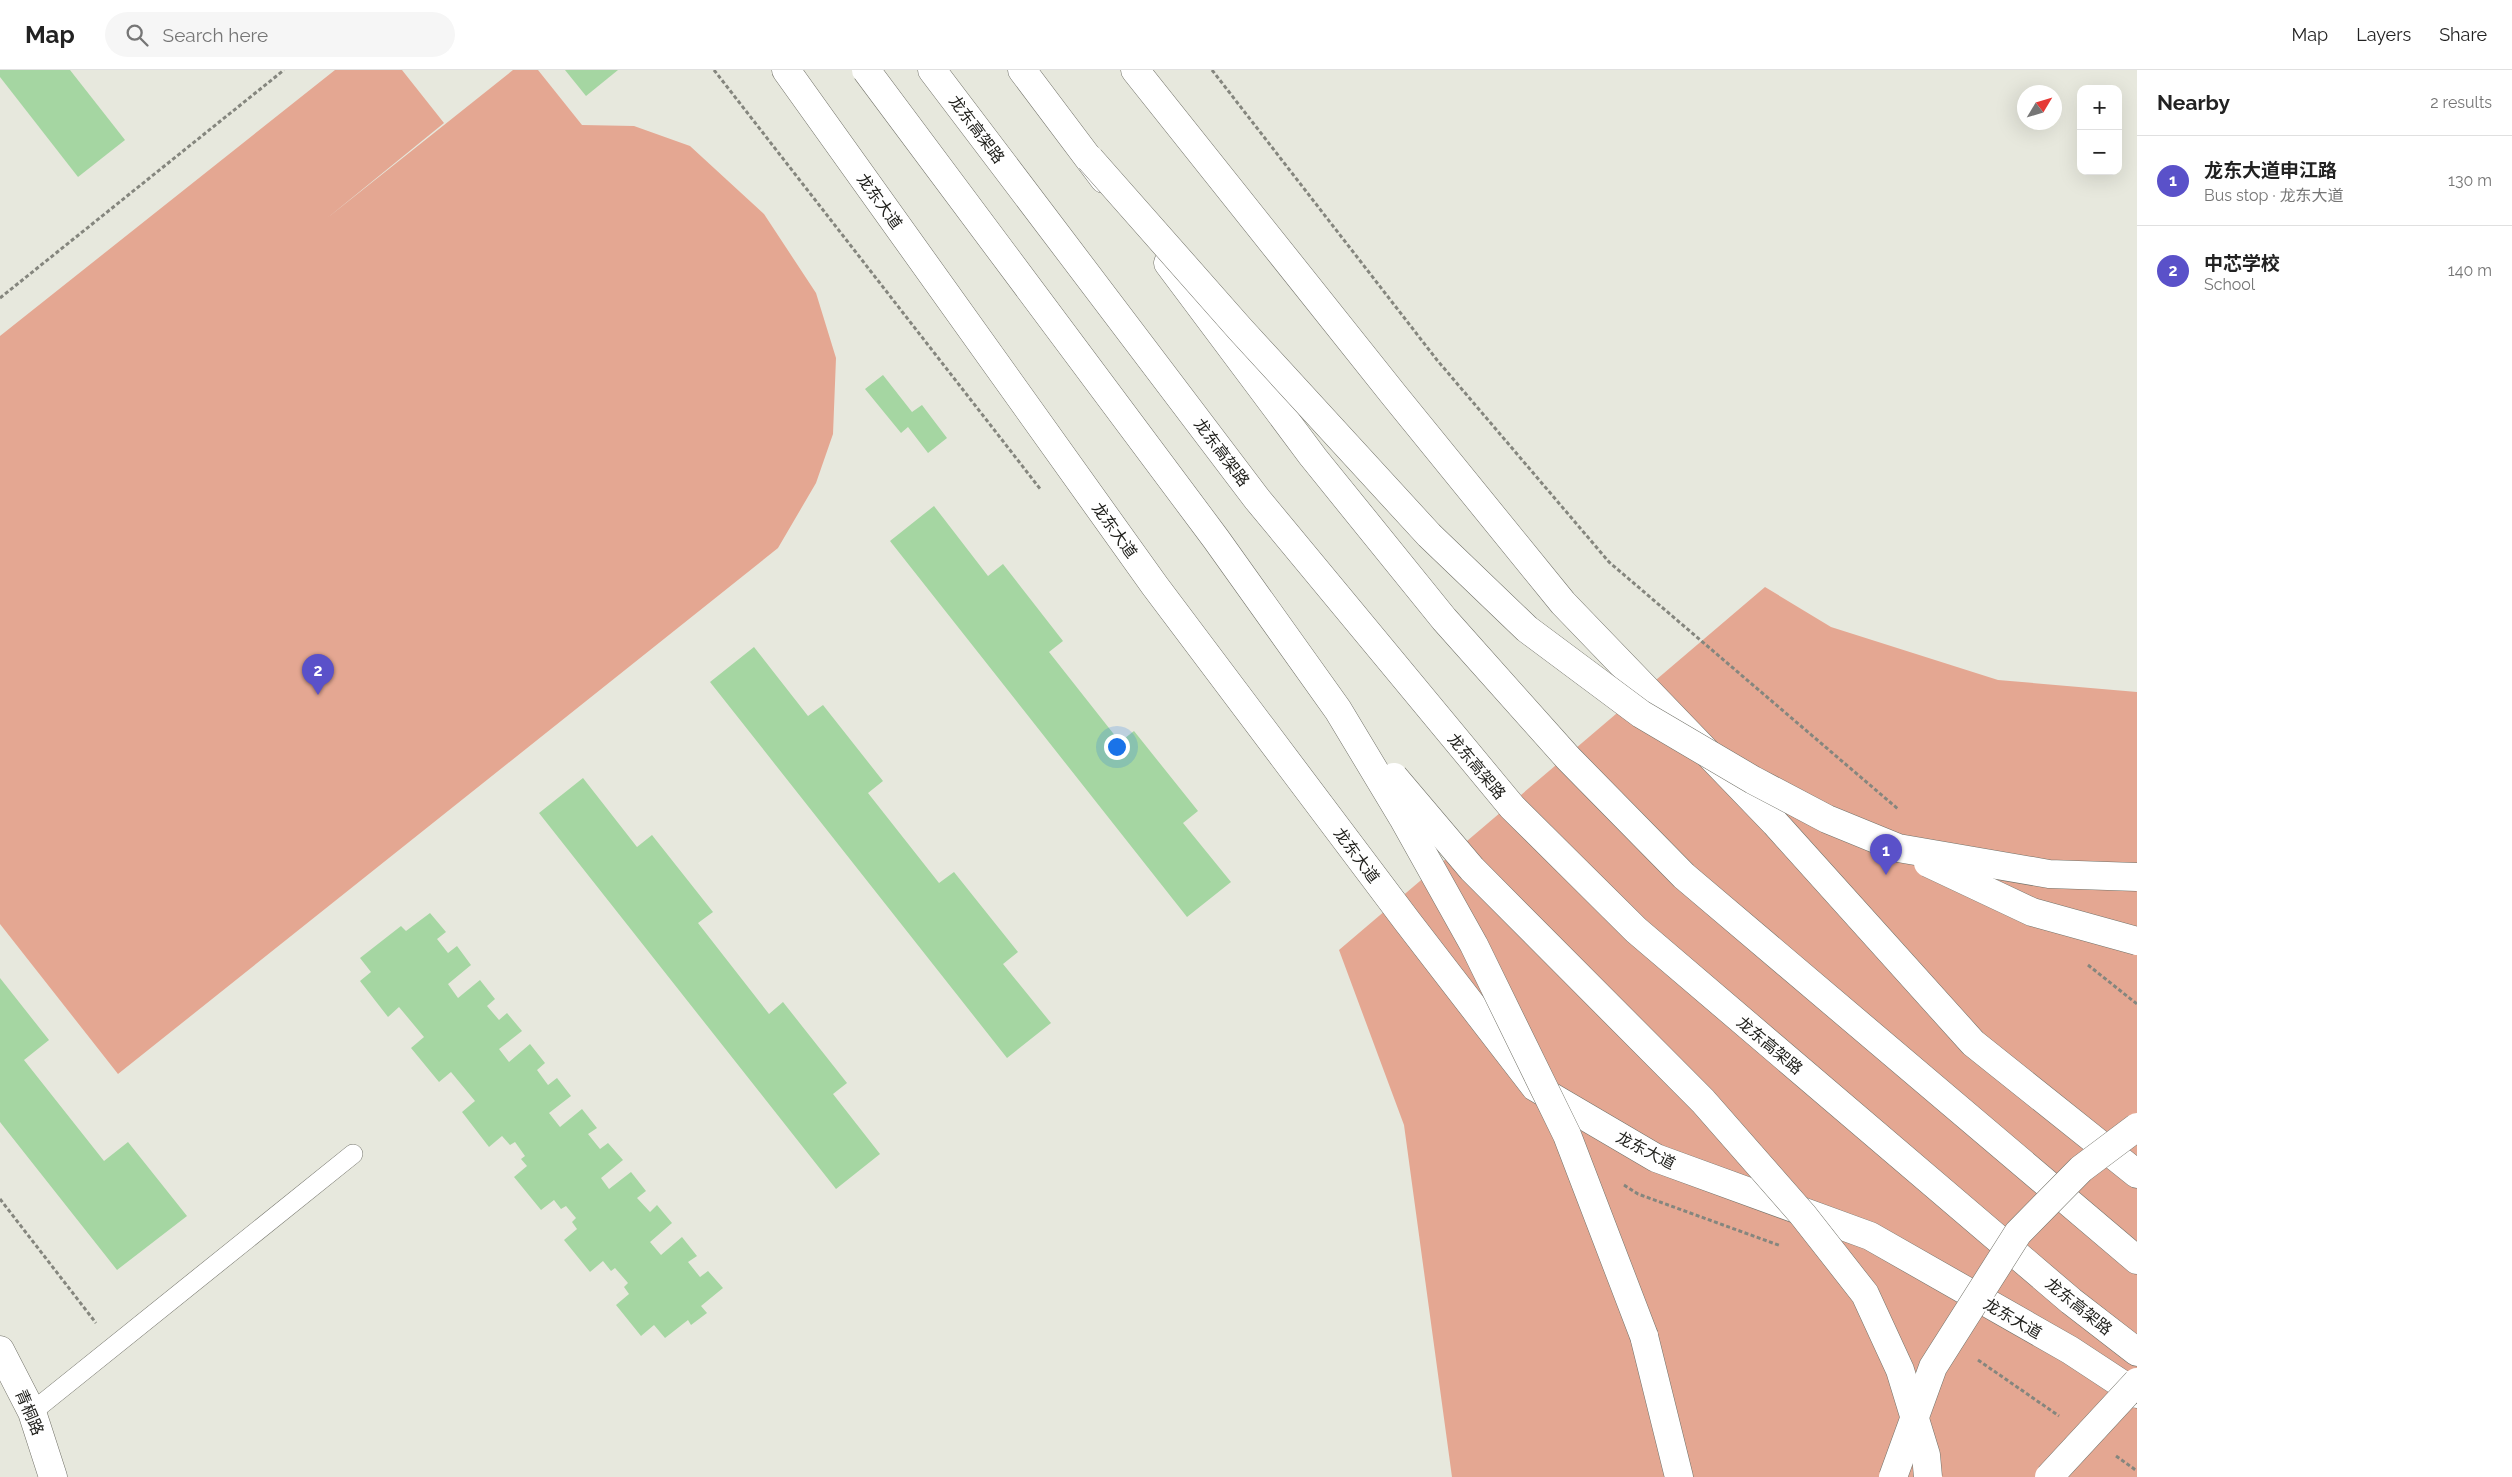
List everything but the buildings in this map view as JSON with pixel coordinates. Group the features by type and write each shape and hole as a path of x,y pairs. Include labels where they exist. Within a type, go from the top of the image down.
{"main road":[{"name":"龙东大道","path":"786,70 1155,586 1407,921 1535,1087 1656,1158 1870,1236 2070,1350 2137,1394"},
{"path":"866,70 1216,539 1338,710 1403,818 1474,945 1567,1135 1644,1336 1679,1477"},
{"name":"龙东高架路","path":"932,70 1257,499 1512,807 1636,930 2071,1301 2137,1352"},
{"path":"1022,70 1313,457 1444,619 1568,758 1684,876 2137,1260"},
{"path":"1134,70 1563,603 1775,823 1973,1043 2137,1174"},
{"path":"1090,159 1240,329 1429,535 1528,629 1641,714 1753,780 1827,819 1898,848 2032,912 2137,941"},
{"path":"1338,710 1472,869 1703,1101 1803,1215 1865,1294 1900,1370 1926,1455 1928,1477"},
{"path":"1898,848 2049,874 2137,877"},
{"path":"1893,1477 1933,1367 2018,1233 2081,1169 2137,1127"},
{"name":"青桐路","path":"0,1350 32,1412 53,1477"},
{"path":"2049,1477 2137,1382"}],"lane":[{"path":"32,1412 353,1154"}],"path":[{"path":"0,298 284,70"},
{"path":"714,70 1045,496"},
{"path":"1212,70 1436,360 1609,562 1835,757 1903,813"},
{"path":"2084,962 2137,1004"},
{"path":"0,1199 114,1347"}],"shaded area":[{"path":"335,70 402,70 444,123 326,219 513,70 538,70 582,125 634,126 690,146 764,214 816,293 836,358 833,434 816,483 778,548 118,1074 0,924 0,336"},
{"path":"1765,587 1831,627 1998,680 2137,692 2137,1477 1452,1477 1404,1125 1339,950"}],"place":[{"name":"中芯学校","path":"318,695"},
{"name":"龙东大道申江路","path":"1886,875"}]}
